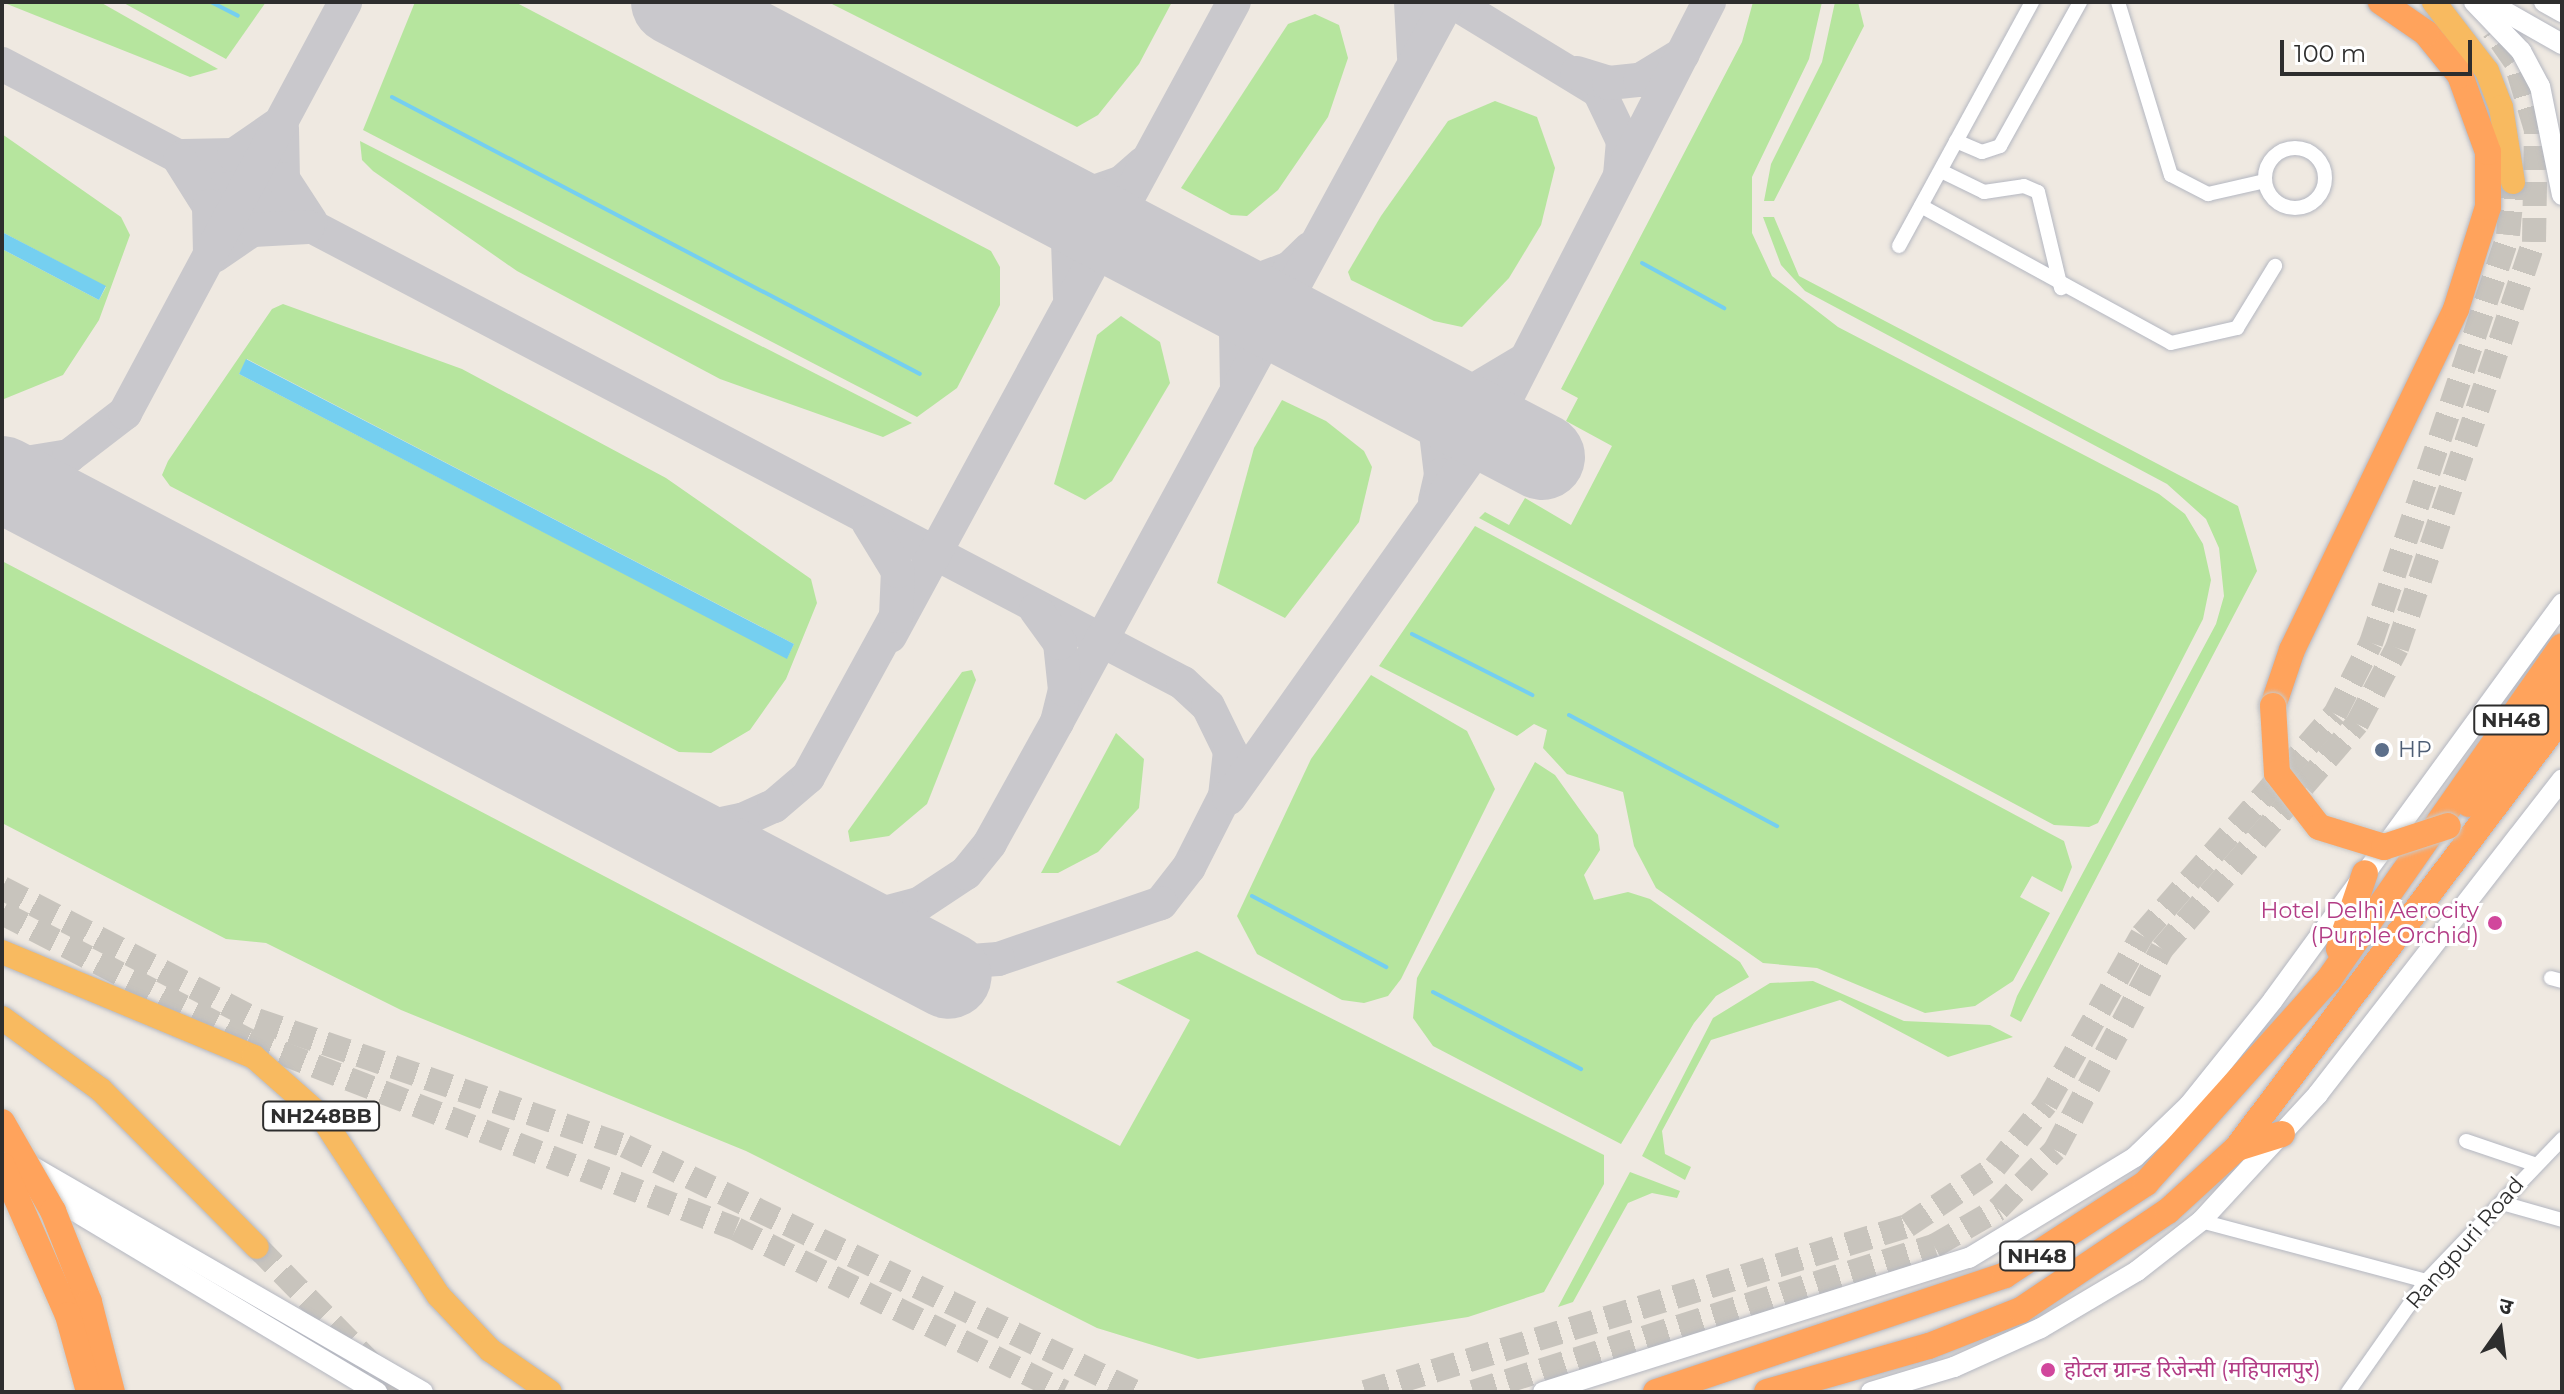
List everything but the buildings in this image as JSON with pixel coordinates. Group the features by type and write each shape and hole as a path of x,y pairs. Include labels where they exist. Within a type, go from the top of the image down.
{"highway":[{"path":"2381,2 2426,33 2466,88 2488,152 2488,207 2456,309 2285,666 2270,723 2284,789 2326,831 2384,847 2448,826 2562,684"},
{"path":"2434,2 2487,71 2501,107 2513,182"},
{"name":"NH48","path":"1656,1392 1910,1312 2005,1275 2078,1232 2146,1183 2329,979 2562,646"},
{"name":"NH48","path":"1767,1392 1929,1346 2021,1310 2168,1211 2237,1148 2562,717"},
{"path":"2329,979 2365,873"},
{"name":"NH248BB","path":"2,952 254,1057 321,1116 438,1295 490,1350 550,1392"},
{"path":"2,1018 101,1090 257,1247"},
{"path":"2,1122 53,1211 89,1302 112,1392"},
{"path":"2237,1148 2282,1134"},
{"path":"2,1167 68,1315 89,1392"}],"main road":[{"path":"2474,2 2521,51 2540,86 2562,195"},
{"path":"2488,2 2562,44"},
{"path":"2544,2 2562,12"},
{"path":"1543,1392 1934,1272 2001,1242 2116,1171 2189,1105 2365,873 2562,603"},
{"path":"1871,1392 1954,1367 2041,1328 2137,1271 2201,1221 2282,1134 2562,779"},
{"path":"2,1149 423,1392"},
{"path":"2,1167 377,1392"}],"street":[{"path":"1899,246 2032,2"},
{"path":"1956,141 1982,152 2000,146 2080,2"},
{"path":"2118,2 2171,175 2208,194 2265,181"},
{"path":"2290,148 2313,153 2325,173 2320,195 2300,208 2277,202 2265,181 2271,160 2290,148"},
{"path":"1941,171 1984,192 2024,186 2038,192 2061,288"},
{"path":"1921,206 2061,288 2178,343 2237,328 2275,266"},
{"name":"Rangpuri Road","path":"2348,1392 2426,1281 2502,1203 2534,1164 2562,1139"},
{"path":"2466,1141 2534,1164"},
{"path":"2502,1203 2562,1220"},
{"path":"2201,1221 2426,1281"}],"green space":[{"path":"2,2 100,2 218,69 190,77"},
{"path":"122,2 266,2 226,59"},
{"path":"415,2 515,2 991,251 1000,267 1000,305 957,388 917,417 363,130"},
{"path":"828,2 1172,2 1139,64 1098,115 1077,127"},
{"path":"1753,2 1822,2 1809,59 1752,177 1752,233 1772,276 1838,327 2159,494 2185,514 2203,544 2211,580 2203,619 2098,823 2089,827 2054,825 1479,518 1485,512 1509,525 1525,498 1571,525 1612,446 1566,421 1578,398 1561,389 1742,42"},
{"path":"1835,2 1858,2 1864,26 1774,201 1764,201 1771,164 1822,62"},
{"path":"1315,14 1339,25 1348,58 1328,117 1278,190 1247,216 1231,215 1181,188 1288,24"},
{"path":"1495,101 1537,117 1555,168 1541,225 1509,278 1462,327 1434,321 1351,280 1348,272 1381,216 1448,121"},
{"path":"2,134 121,217 130,235 99,320 63,375 4,399 2,249 99,300 106,287 2,232"},
{"path":"360,141 912,423 883,437 720,379 517,271 373,171 362,160"},
{"path":"1763,217 1774,217 1799,276 2238,506 2257,571 2021,1022 2010,1016 2017,996 2216,624 2224,596 2219,548 2206,519 2167,484 1805,291 1781,265"},
{"path":"283,304 462,369 666,478 811,579 817,603 786,679 750,730 711,753 679,752 170,486 162,475 168,461 272,309","holes":["247,359 794,644 787,658 239,374"]},
{"path":"1121,316 1160,342 1170,383 1112,481 1085,500 1054,484 1097,335"},
{"path":"1282,400 1326,421 1364,451 1372,467 1359,522 1285,618 1217,583 1254,448"},
{"path":"1475,526 2064,841 2072,867 2062,892 2032,876 2020,897 2050,913 2013,981 1975,1006 1925,1013 1817,968 1763,963 1656,888 1634,846 1623,792 1567,774 1543,748 1547,730 1534,724 1517,736 1379,666"},
{"path":"2,561 1120,1146 1190,1020 1116,982 1197,951 1604,1155 1604,1184 1544,1292 1468,1317 1198,1359 1097,1328 746,1151 401,1010 266,943 226,939 2,823"},
{"path":"972,670 976,680 927,804 889,836 850,842 848,831 962,672"},
{"path":"1371,675 1467,731 1495,789 1401,979 1388,996 1364,1003 1342,1000 1257,954 1237,916 1311,759"},
{"path":"1116,733 1144,759 1139,808 1098,852 1058,873 1041,873"},
{"path":"1535,762 1555,775 1598,835 1600,850 1584,875 1594,900 1628,892 1650,899 1740,962 1749,977 1716,996 1694,1023 1621,1144 1433,1046 1413,1018 1417,978"},
{"path":"1813,981 1904,1021 1990,1025 2013,1037 1948,1057 1840,1000 1711,1040 1662,1131 1665,1154 1691,1167 1685,1180 1642,1156 1713,1018 1770,983"},
{"path":"1630,1172 1680,1191 1677,1198 1652,1193 1628,1203 1573,1302 1558,1307"}],"water":[{"path":"2,232 106,286 99,300 2,249"},
{"path":"246,359 794,644 787,659 239,374"}],"waterway":[{"path":"211,2 238,16"},
{"path":"392,97 920,374"},
{"path":"1642,263 1724,308"},
{"path":"1412,634 1532,695"},
{"path":"1569,715 1777,826"},
{"path":"1252,896 1386,967"},
{"path":"1433,992 1581,1069"}],"taxiway":[{"path":"2,467 69,456 125,413 345,2"},
{"path":"890,636 1234,2"},
{"path":"1411,2 1414,57"},
{"path":"1057,722 1448,2"},
{"path":"1453,2 1599,91 1623,141 1620,173"},
{"path":"1229,798 1490,430 1709,2"},
{"path":"1577,73 1609,83 1640,80 1683,54"},
{"path":"2,64 1183,683 1208,706 1230,751 1225,796 1189,867 1161,903 998,959 944,963 910,955"},
{"path":"183,156 234,155 276,126"},
{"path":"282,128 283,179 311,222"},
{"path":"180,160 209,206 210,254"},
{"path":"1026,187 1085,195 1122,182 1143,164"},
{"path":"1029,188 1068,241 1070,297"},
{"path":"214,256 252,230 308,227"},
{"path":"1190,273 1245,285 1290,268 1310,249"},
{"path":"1193,275 1219,299 1236,331 1237,386"},
{"path":"1404,385 1436,394 1471,392 1523,361"},
{"path":"1392,378 1436,433 1441,475 1435,500"},
{"path":"653,820 703,828 742,820 774,806 808,777 896,616 898,571 868,522"},
{"path":"829,912 881,914 919,904 966,873 990,843 1057,722 1065,690 1060,643 1036,610"}],"runway":[{"path":"674,2 1542,457"},
{"path":"2,479 949,976"}],"tunnel":[{"path":"1473,1392 1934,1246 1998,1209 2055,1150 2162,949 2357,724 2397,648 2534,242 2536,130 2515,61 2493,30"},
{"path":"1365,1392 1907,1226 1995,1167 2046,1104 2142,935 2335,714 2371,643 2508,235 2513,182"},
{"path":"2,888 257,1020 625,1146 1136,1392"},
{"path":"2,913 248,1040 736,1229 1064,1392"},
{"path":"257,1247 399,1392"}],"place":[{"name":"HP","path":"2382,750"},
{"name":"Hotel Delhi Aerocity (Purple Orchid)","path":"2495,923"},
{"name":"होटल ग्रान्ड रिजेन्सी (महिपालपुर)","path":"2048,1370"}]}
